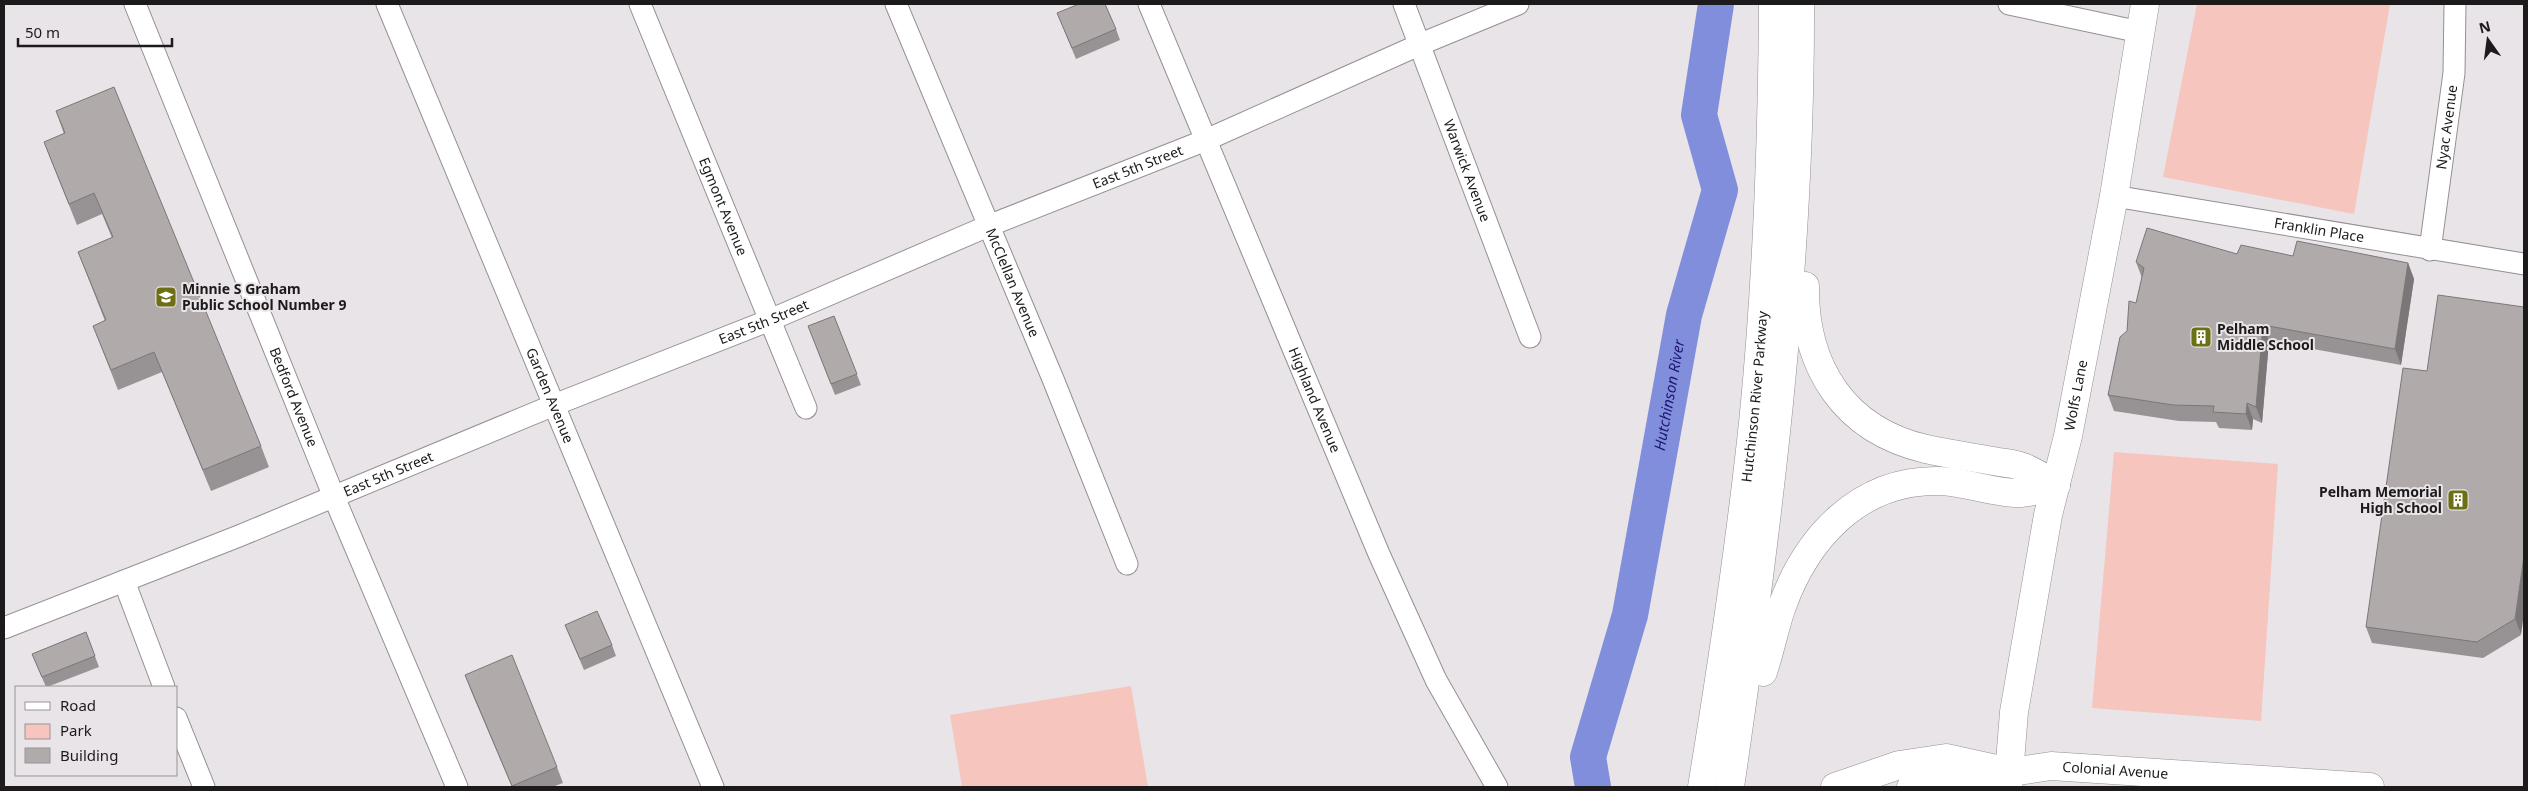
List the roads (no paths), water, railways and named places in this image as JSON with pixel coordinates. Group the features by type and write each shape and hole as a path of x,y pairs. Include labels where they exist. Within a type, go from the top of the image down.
{"main road":[{"name":"Hutchinson River Parkway","path":"1702,785 1744,506 1756,394 1768,210 1773,4"},
{"name":"Hutchinson River Parkway","path":"1730,787 1771,493 1788,304 1796,191 1800,4"},
{"name":"Wolfs Lane","path":"2009,779 2014,712 2048,515 2056,485 2114,196 2145,4"},
{"path":"1796,191 1805,275 1808,333 1820,368 1844,401 1868,424 1903,442 1936,451 2022,466 2056,485"},
{"path":"1736,746 1766,664 1782,607 1796,574 1820,537 1847,510 1879,492 1917,482 1952,482 2020,493 2056,485"},
{"name":"Colonial Avenue","path":"1835,787 1899,765 1946,758 2009,779"},
{"name":"Colonial Avenue","path":"1911,787 2009,779 2051,766 2308,786 2370,787"}],"street":[{"name":"Bedford Avenue","path":"135,4 334,497 457,787"},
{"name":"Garden Avenue","path":"387,4 713,787"},
{"name":"Egmont Avenue","path":"640,4 806,408"},
{"name":"McClellan Avenue","path":"896,4 1053,379 1126,564"},
{"name":"Highland Avenue","path":"1149,4 1379,554 1436,680 1496,787"},
{"name":"Warwick Avenue","path":"1404,4 1530,337"},
{"name":"East 5th Street","path":"4,628 334,497 554,406 770,320 988,226 1206,140 1420,44 1518,4"},
{"path":"2009,4 2140,32"},
{"name":"Nyac Avenue","path":"2430,250 2454,73 2455,4"},
{"name":"Franklin Place","path":"2114,196 2430,250 2524,264"},
{"path":"124,581 164,686"},
{"path":"178,723 204,787"}],"waterway":[{"name":"Hutchinson River","path":"1593,787 1588,757 1630,615 1684,315 1720,190 1699,115 1716,4"}],"place":[{"name":"Minnie S Graham Public School Number 9","path":"166,297"},
{"name":"Pelham Middle School","path":"2201,337"},
{"name":"Pelham Memorial High School","path":"2458,500"}]}
